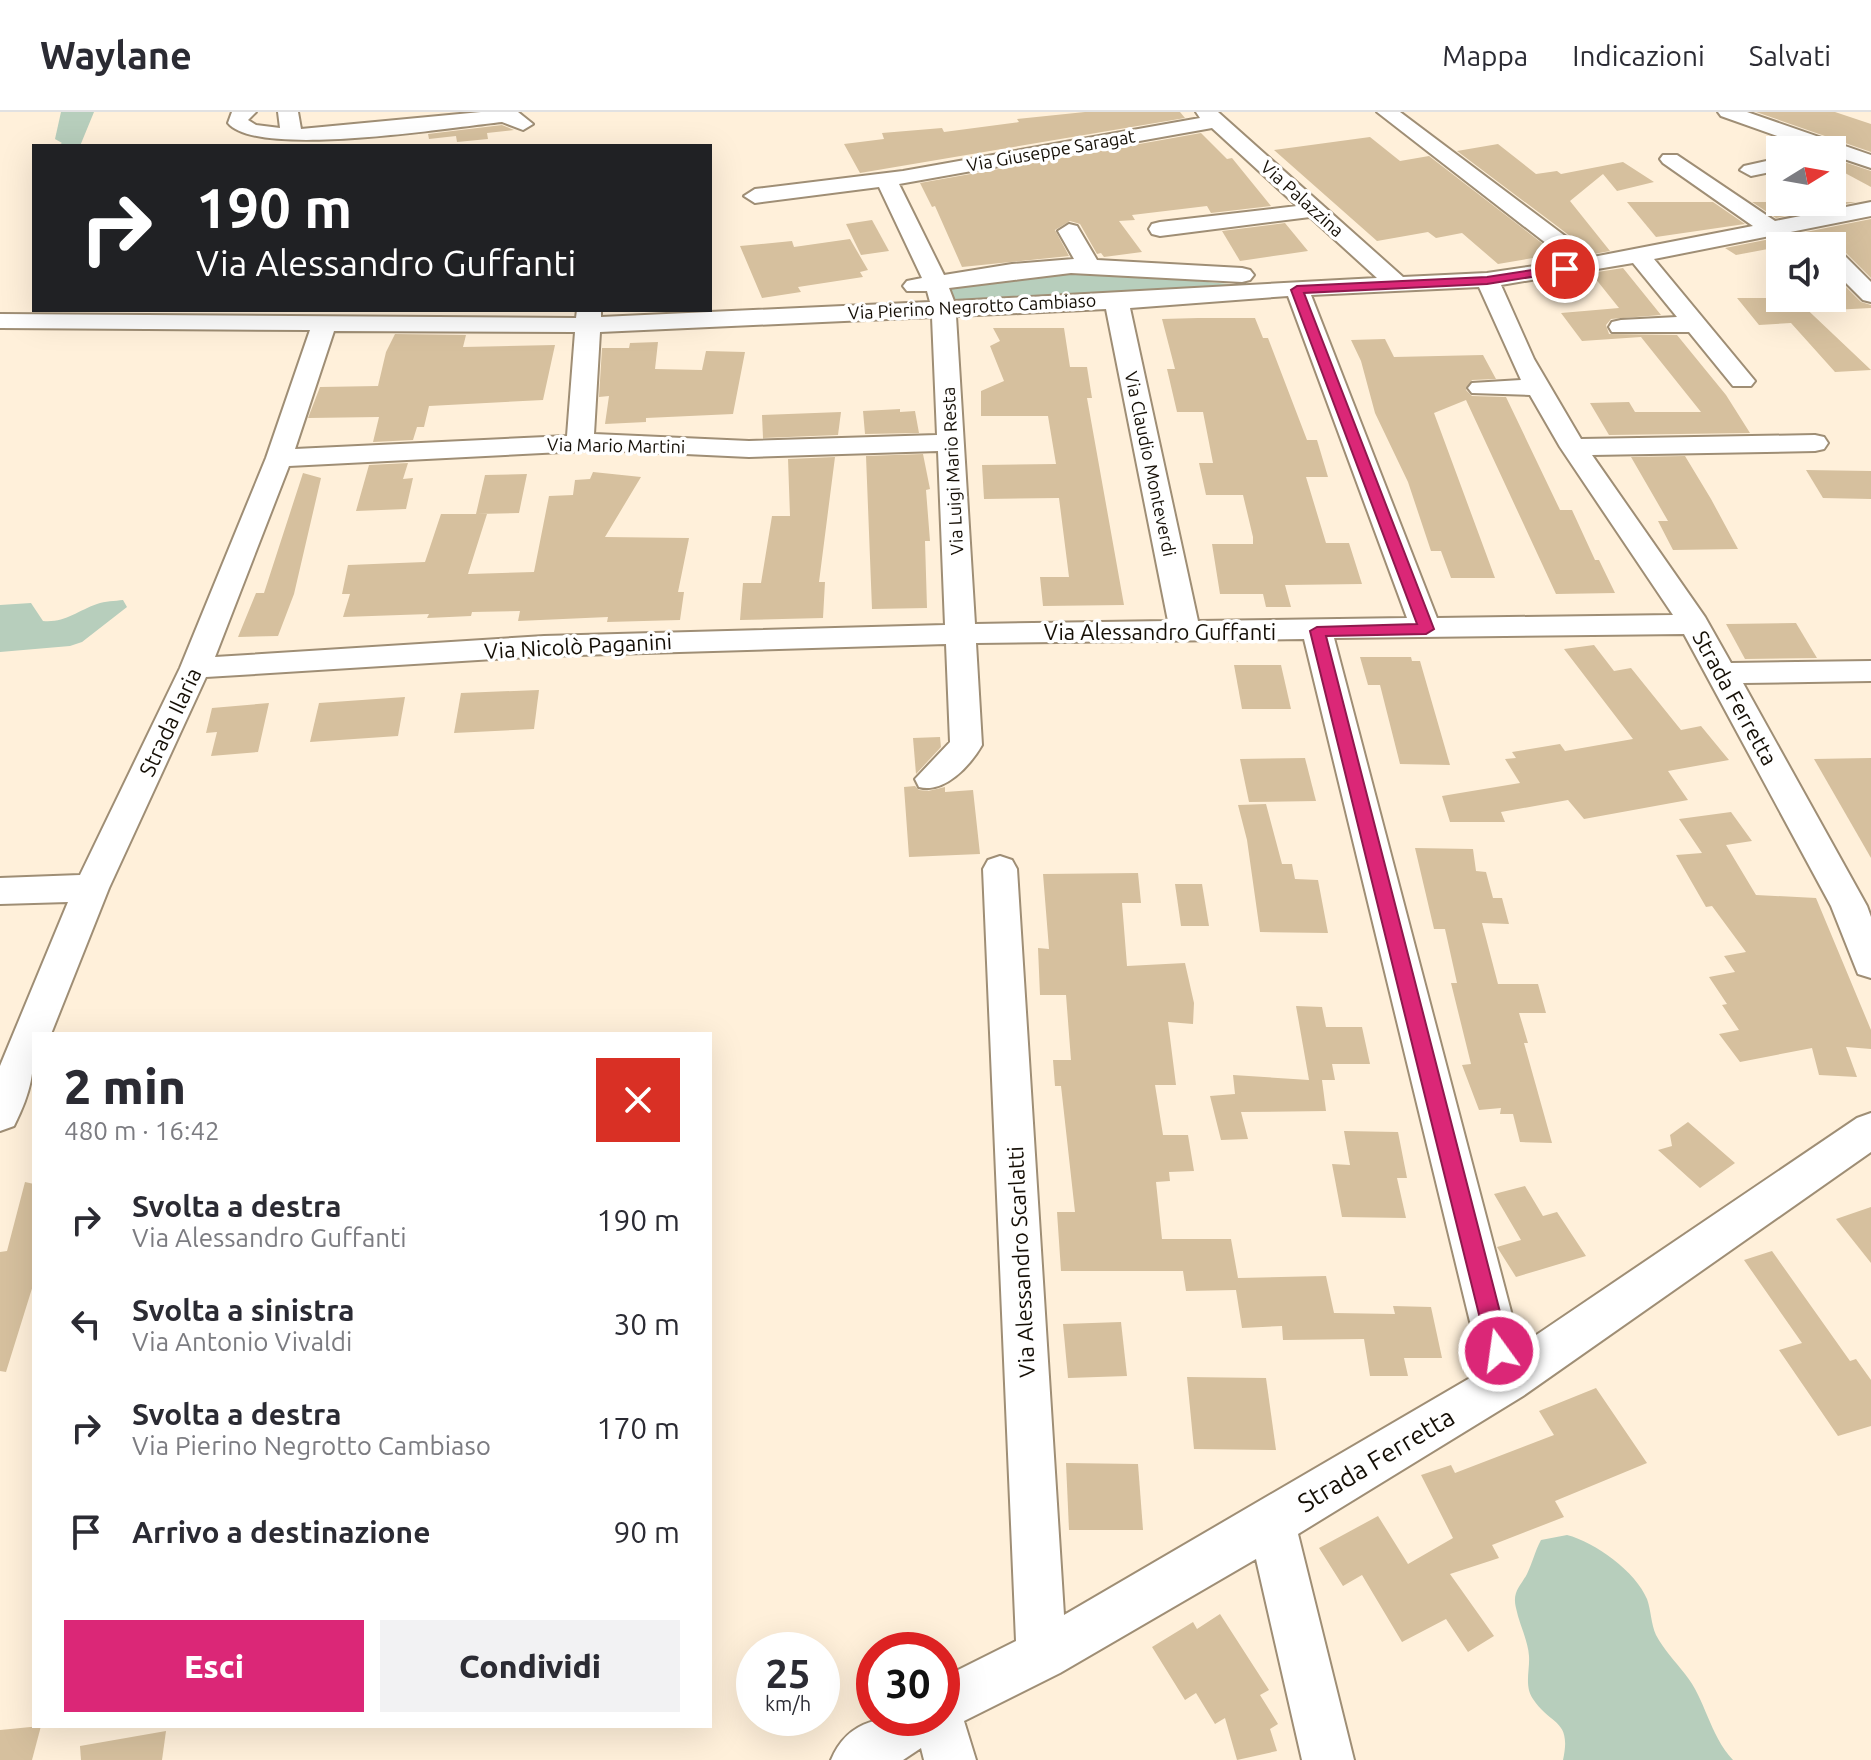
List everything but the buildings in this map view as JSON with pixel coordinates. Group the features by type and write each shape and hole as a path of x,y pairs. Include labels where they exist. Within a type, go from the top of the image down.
{"street":[{"path":"246,112 238,117 238,123 251,131 297,136 514,117 522,118 518,144"},
{"path":"288,112 291,133 297,136"},
{"path":"1387,112 1589,265"},
{"path":"1728,112 1791,136"},
{"name":"Via Giuseppe Saragat","path":"755,196 886,179 1211,116"},
{"name":"Via Palazzina","path":"1211,116 1399,286"},
{"path":"1670,159 1772,229"},
{"path":"1846,162 1863,173"},
{"path":"1751,170 1766,167"},
{"path":"886,179 936,282 944,309"},
{"name":"Via Pierino Negrotto Cambiaso","path":"0,321 72,319 324,325 480,318 820,315 1399,286 1487,280 1589,265 1871,209"},
{"path":"1160,229 1314,210"},
{"path":"1800,224 1808,232"},
{"path":"1069,231 1089,266"},
{"path":"1639,255 1742,381"},
{"name":"Via Pierino Negrotto Cambiaso","path":"820,315 842,301 936,282 1044,267 1089,266 1244,275 1303,281 1331,288"},
{"path":"1846,270 1871,295"},
{"name":"Strada Ferretta","path":"1487,280 1538,387 1573,447 1694,624 1860,905 1871,964"},
{"path":"1297,290 1426,629"},
{"name":"Via Claudio Monteverdi","path":"1120,299 1185,629"},
{"name":"Via Luigi Mario Resta","path":"931,779 966,745 944,309"},
{"path":"580,443 589,318"},
{"path":"1621,327 1695,324"},
{"name":"Strada Ilaria","path":"33,1032 91,888 195,668 279,458 324,325"},
{"path":"1481,388 1538,387"},
{"name":"Via Mario Martini","path":"279,458 580,443 749,449 952,443"},
{"path":"1573,447 1815,443"},
{"name":"Via Alessandro Guffanti","path":"961,634 1694,624"},
{"path":"1317,631 1507,1381"},
{"name":"Via Nicolò Paganini","path":"195,668 592,644 961,634"},
{"path":"1722,673 1871,671"},
{"name":"Via Alessandro Scarlatti","path":"1000,869 1042,1655"},
{"path":"0,891 91,888"},
{"name":"Strada Ilaria","path":"0,1114 32,1035"},
{"name":"Strada Ferretta","path":"960,1696 1042,1655 1272,1523 1507,1381 1871,1130"},
{"path":"1272,1523 1328,1760"},
{"path":"857,1760 894,1736"},
{"path":"943,1736 950,1760"}],"green space":[{"path":"61,112 94,112 81,144 60,144 55,139"},
{"path":"1041,273 1110,273 1240,285 953,301 946,289"},
{"path":"123,600 127,607 82,642 70,646 0,652 0,605 31,603 43,621 51,621 100,603"},
{"path":"1567,1535 1602,1551 1642,1589 1656,1635 1692,1684 1718,1739 1733,1760 1563,1760 1565,1737 1562,1730 1540,1708 1529,1689 1528,1650 1515,1598 1541,1540"}],"route":[{"path":"1499,1351 1317,631 1426,629 1297,290 1487,280 1565,269"}]}
